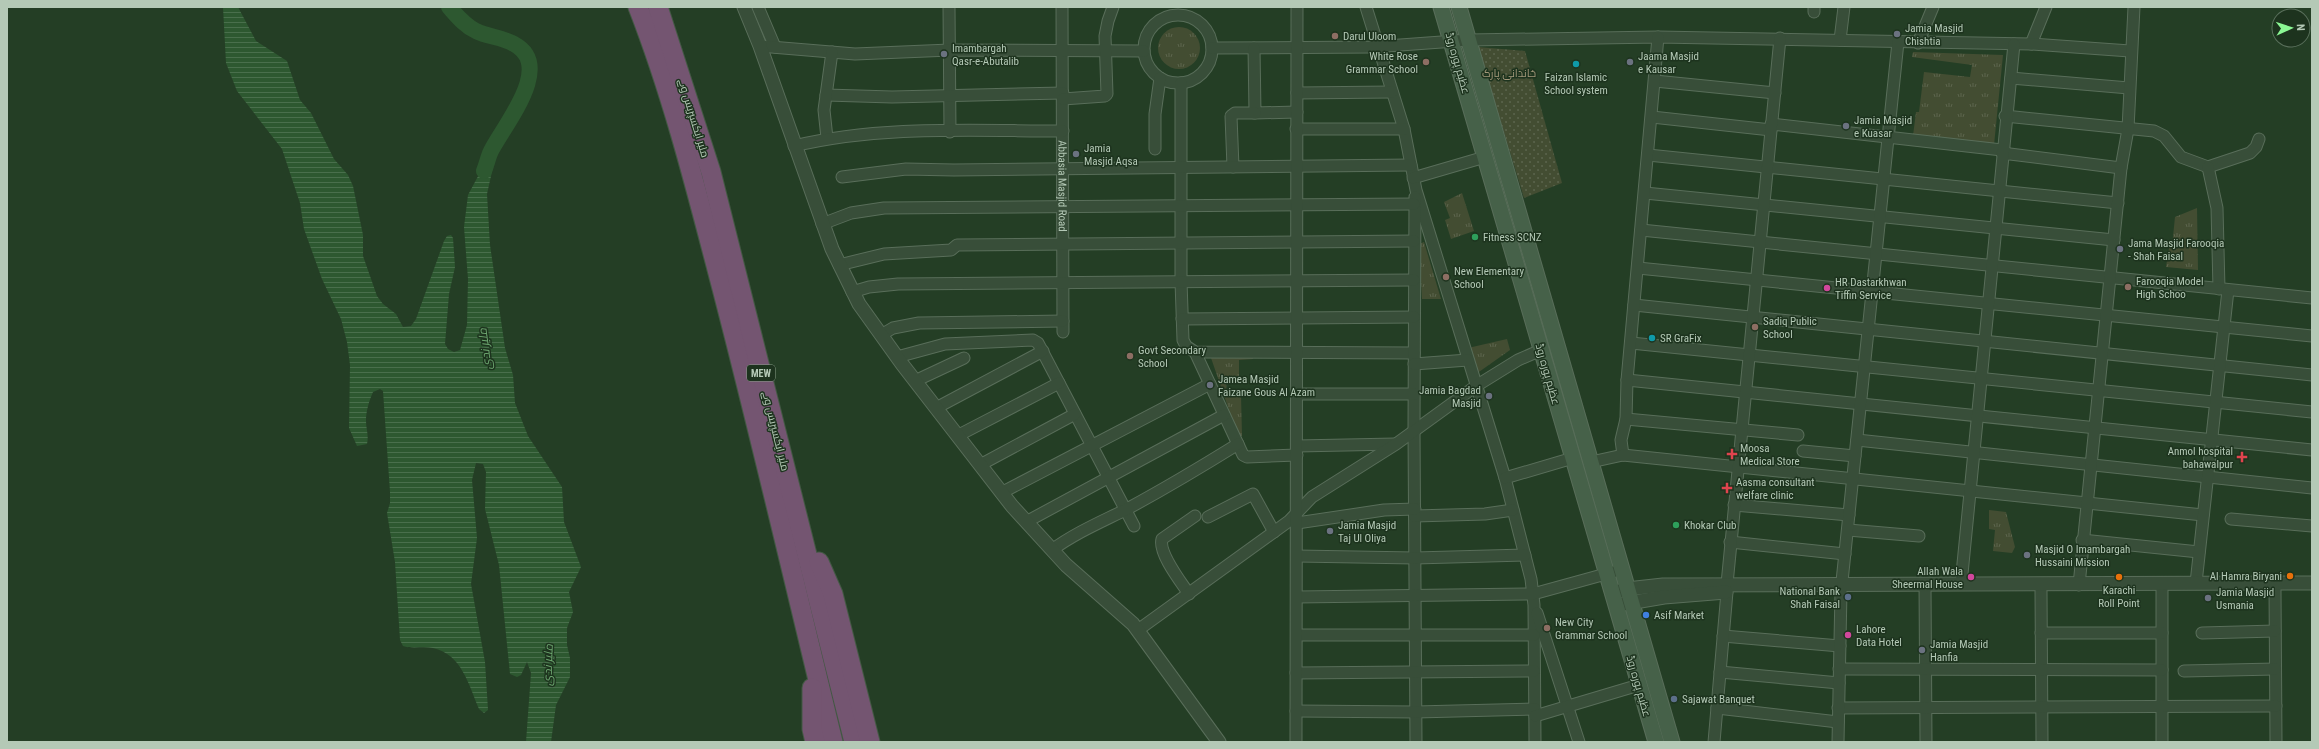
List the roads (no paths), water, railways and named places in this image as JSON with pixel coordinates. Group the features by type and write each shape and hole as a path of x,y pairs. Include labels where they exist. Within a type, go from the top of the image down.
{"highway":[{"name":"ملیر ایکسپریس وے","path":"638,7 653,46 691,168 754,414 833,742"},
{"name":"ملیر ایکسپریس وے","path":"658,7 711,172 854,742"},
{"path":"794,506 833,594 870,742"},
{"path":"812,658 812,729 815,742"}],"main road":[{"name":"عظیم پورہ روڈ","path":"1441,7 1656,742"},
{"name":"عظیم پورہ روڈ","path":"1459,7 1672,742"}],"street":[{"path":"744,7 760,46 822,224 852,292 897,357 1001,493 1052,550 1138,630 1219,742"},
{"path":"758,7 775,47"},
{"path":"949,7 950,132"},
{"name":"Abbasia Masjid Road","path":"881,335 893,328 919,323 1063,326 1064,244 1062,7"},
{"path":"826,95 892,97 950,94 1105,96 1107,94 1105,51 1106,30 1114,7"},
{"path":"1296,742 1297,7"},
{"path":"1366,7 1380,47 1404,129 1416,190 1505,478 1525,555 1534,599 1579,742"},
{"path":"1840,40 1844,7"},
{"path":"1918,43 1932,7"},
{"path":"2031,44 2046,7"},
{"path":"2079,585 2082,540 2111,279 2121,168 2128,129 2130,51 2134,7"},
{"path":"1180,11 1198,22 1210,38 1212,48 1209,62 1200,75 1181,83 1170,82 1160,78 1149,66 1144,51 1150,29 1166,18 1180,11"},
{"path":"1623,456 1620,440 1626,419 1627,380 1652,117 1658,37"},
{"path":"1212,48 1380,47 1468,40 1658,37 1780,38 1918,43 2031,44 2130,51"},
{"path":"1714,742 1737,467 1780,38"},
{"path":"1838,742 1842,588 1898,42"},
{"path":"1961,584 1992,266 2001,191 2006,116 2014,44"},
{"path":"760,46 854,54 950,50 1144,51"},
{"path":"1254,48 1255,113"},
{"path":"826,138 824,110 832,52"},
{"path":"1155,149 1155,114 1160,78"},
{"path":"2011,78 2129,88"},
{"path":"1655,81 1775,92"},
{"path":"1181,83 1181,280 1183,340 1186,346 1195,352 1243,455 1247,457 1297,450 1396,444"},
{"path":"1297,93 1392,92"},
{"path":"1233,167 1231,116 1235,113 1297,112"},
{"path":"2006,116 2154,131 2160,134 2181,157 2208,167 2250,153 2256,147 2259,139"},
{"path":"1652,117 1888,138 2121,168"},
{"path":"1296,129 1404,129"},
{"path":"794,146 826,138 901,132 1063,130"},
{"path":"1648,155 2118,203"},
{"path":"1414,178 1485,157"},
{"path":"842,177 906,169 954,170 1411,166"},
{"path":"2196,583 2224,328 2224,290 2217,208 2208,167"},
{"path":"1416,190 1414,204 1416,742"},
{"path":"1645,194 2114,240"},
{"path":"822,224 851,213 884,208 1414,204"},
{"path":"1641,230 2111,279 2312,298"},
{"path":"839,265 884,254 951,250 957,245 1414,241"},
{"path":"1638,268 2312,336"},
{"path":"852,292 869,287 898,284 1181,280 1414,280"},
{"path":"1634,304 2312,374"},
{"path":"1182,319 1414,317"},
{"path":"897,357 930,346 980,341 1032,340 1038,343 1134,526"},
{"path":"1631,343 2312,412"},
{"path":"1297,519 1312,497 1396,444 1476,386 1518,360 1541,350"},
{"path":"936,408 1043,351"},
{"path":"1195,352 1414,353"},
{"path":"915,381 964,358"},
{"path":"1414,364 1468,360"},
{"path":"1627,380 2312,450"},
{"path":"957,436 1059,383"},
{"path":"1001,493 1210,384"},
{"path":"1296,394 1414,394"},
{"path":"980,465 1075,414"},
{"path":"1026,522 1224,415"},
{"path":"1626,419 1798,435"},
{"path":"1857,440 2091,466 2312,488"},
{"path":"1052,550 1069,537 1096,526 1238,444"},
{"path":"1803,452 1855,456"},
{"path":"1590,462 1623,456 1853,478 2203,515"},
{"path":"1505,478 1573,458"},
{"path":"1208,517 1253,494 1274,532"},
{"path":"1734,504 1849,515"},
{"path":"1138,630 1274,532 1297,519 1384,510 1415,513 1484,514 1513,510"},
{"path":"1189,594 1164,553 1161,543 1162,539 1194,516"},
{"path":"2231,519 2312,526"},
{"path":"1848,530 1919,536"},
{"path":"2082,540 2199,552"},
{"path":"1730,542 1845,554"},
{"path":"1297,556 1415,558 1525,555"},
{"path":"1297,597 1534,599 1621,570"},
{"path":"1614,600 1662,585 1727,588 1925,588 2041,591 2162,587 2196,583 2312,583"},
{"path":"1925,588 1961,584 2312,589"},
{"path":"2162,587 2162,742"},
{"path":"1925,588 1926,742"},
{"path":"2275,589 2276,742"},
{"path":"2041,591 2042,742"},
{"path":"1534,599 1534,742"},
{"path":"2202,633 2275,631"},
{"path":"2041,633 2162,633"},
{"path":"1297,635 1534,635"},
{"path":"1723,636 1840,646"},
{"path":"1839,669 2162,670"},
{"path":"2184,671 2275,669"},
{"path":"1296,673 1534,672"},
{"path":"1720,672 1839,683"},
{"path":"1296,711 1535,713 1568,708 1639,685"},
{"path":"1838,708 2276,706"},
{"path":"1717,708 1838,722"}],"water":[{"path":"223,7 238,7 256,41 287,61 300,100 311,113 334,159 348,175 353,186 363,235 363,256 377,296 383,304 396,314 403,327 411,326 416,319 444,241 447,236 451,235 453,238 455,267 449,294 445,344 448,349 454,352 460,350 467,325 468,279 464,227 468,195 492,150 493,167 487,194 490,245 505,348 513,375 515,403 528,436 562,487 564,522 581,567 569,592 573,612 567,628 570,677 556,705 551,742 526,742 531,673 527,662 521,675 517,677 510,674 499,565 485,509 486,472 483,464 476,463 472,480 477,538 471,584 485,662 488,710 484,713 479,709 468,681 458,664 451,657 443,651 433,648 403,646 400,640 395,562 387,513 390,503 390,492 383,391 380,389 373,392 369,402 367,414 367,444 357,446 349,428 350,365 347,342 341,319 322,279 304,229 300,203 282,149 237,91 226,63"}],"waterway":[{"name":"ملیر ندی","path":"449,7 472,29 514,44 525,54 530,66 528,81 523,96 491,151 484,171"}],"place":[{"name":"Jamia Masjid Chishtia","path":"1897,34"},
{"name":"Darul Uloom","path":"1335,36"},
{"name":"Imambargah Qasr-e-Abutalib","path":"944,54"},
{"name":"White Rose Grammar School","path":"1426,62"},
{"name":"Jaama Masjid e Kausar","path":"1630,62"},
{"name":"Faizan Islamic School system","path":"1576,64"},
{"name":"Jamia Masjid e Kuasar","path":"1846,126"},
{"name":"Jamia Masjid Aqsa","path":"1076,154"},
{"name":"Fitness SCNZ","path":"1475,237"},
{"name":"Jama Masjid Farooqia - Shah Faisal","path":"2120,249"},
{"name":"New Elementary School","path":"1446,277"},
{"name":"Farooqia Model High Schoo","path":"2128,287"},
{"name":"HR Dastarkhwan Tiffin Service","path":"1827,288"},
{"name":"Sadiq Public School","path":"1755,327"},
{"name":"SR GraFix","path":"1652,338"},
{"name":"Govt Secondary School","path":"1130,356"},
{"name":"Jamea Masjid Faizane Gous Al Azam","path":"1210,385"},
{"name":"Jamia Bagdad Masjid","path":"1489,396"},
{"name":"Moosa Medical Store","path":"1732,454"},
{"name":"Anmol hospital bahawalpur","path":"2242,457"},
{"name":"Aasma consultant welfare clinic","path":"1727,488"},
{"name":"Khokar Club","path":"1676,525"},
{"name":"Jamia Masjid Taj Ul Oliya","path":"1330,531"},
{"name":"Masjid O Imambargah Hussaini Mission","path":"2027,555"},
{"name":"Al Hamra Biryani","path":"2290,576"},
{"name":"Allah Wala Sheermal House","path":"1971,577"},
{"name":"Karachi Roll Point","path":"2119,577"},
{"name":"National Bank Shah Faisal","path":"1848,597"},
{"name":"Jamia Masjid Usmania","path":"2208,598"},
{"name":"Asif Market","path":"1646,615"},
{"name":"New City Grammar School","path":"1547,628"},
{"name":"Lahore Data Hotel","path":"1848,635"},
{"name":"Jamia Masjid Hanfia","path":"1922,650"},
{"name":"Sajawat Banquet","path":"1674,699"}],"park label":[{"name":"خاندانی پارک","path":"1509,73"}]}
